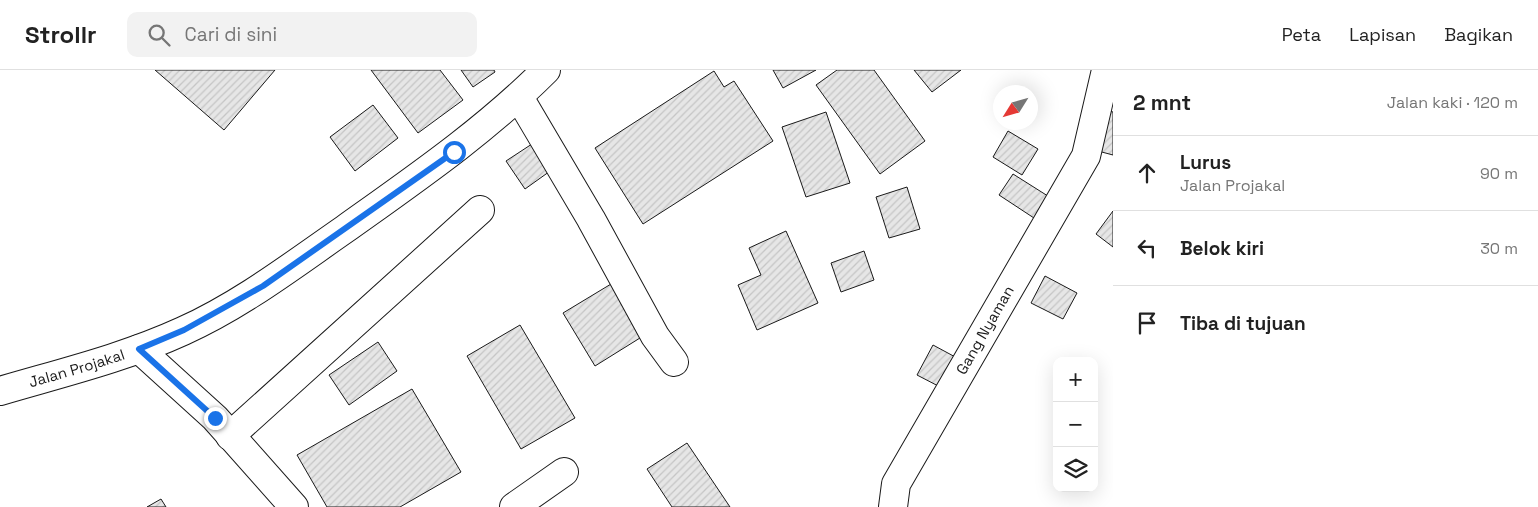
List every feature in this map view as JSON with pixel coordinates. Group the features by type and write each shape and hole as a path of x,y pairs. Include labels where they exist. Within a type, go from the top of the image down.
{"street":[{"name":"Jalan Projakal","path":"0,391 139,349 184,330 263,286 454,152 519,97 546,70"},
{"name":"Gang Nyaman","path":"893,507 896,484 1086,156 1106,70"},
{"path":"519,97 591,219 655,336 674,362"},
{"path":"230,436 480,210"},
{"path":"139,349 215,418 294,507"},
{"path":"514,507 564,472"}],"building":[{"path":"155,70 275,70 224,130"},
{"path":"371,70 440,70 463,100 418,133"},
{"path":"461,70 494,70 495,72 473,87"},
{"path":"773,70 816,70 783,88"},
{"path":"837,70 874,70 925,141 880,174 816,85"},
{"path":"914,70 961,70 932,92"},
{"path":"714,71 724,87 734,81 773,141 643,224 595,148"},
{"path":"373,105 398,138 355,171 330,137"},
{"path":"1109,111 1113,112 1113,155 1098,151"},
{"path":"826,112 850,183 806,197 782,127"},
{"path":"1008,131 1038,149 1022,175 993,157"},
{"path":"535,142 553,169 525,189 506,161"},
{"path":"1013,174 1051,198 1037,220 999,195"},
{"path":"907,187 920,229 889,238 876,197"},
{"path":"1113,211 1113,247 1096,234"},
{"path":"786,231 818,303 757,330 738,285 761,275 749,248"},
{"path":"864,251 874,280 841,292 831,263"},
{"path":"1045,276 1077,293 1063,319 1031,303"},
{"path":"616,281 648,333 595,366 563,313"},
{"path":"520,325 575,418 521,449 467,356"},
{"path":"378,342 397,371 349,405 329,375"},
{"path":"933,345 959,359 944,389 917,375"},
{"path":"412,389 461,472 400,507 327,507 297,455"},
{"path":"687,443 730,507 672,507 647,469"},
{"path":"161,499 166,507 147,507"}],"route":[{"path":"215,418 139,349 184,330 263,286 454,152"}]}
